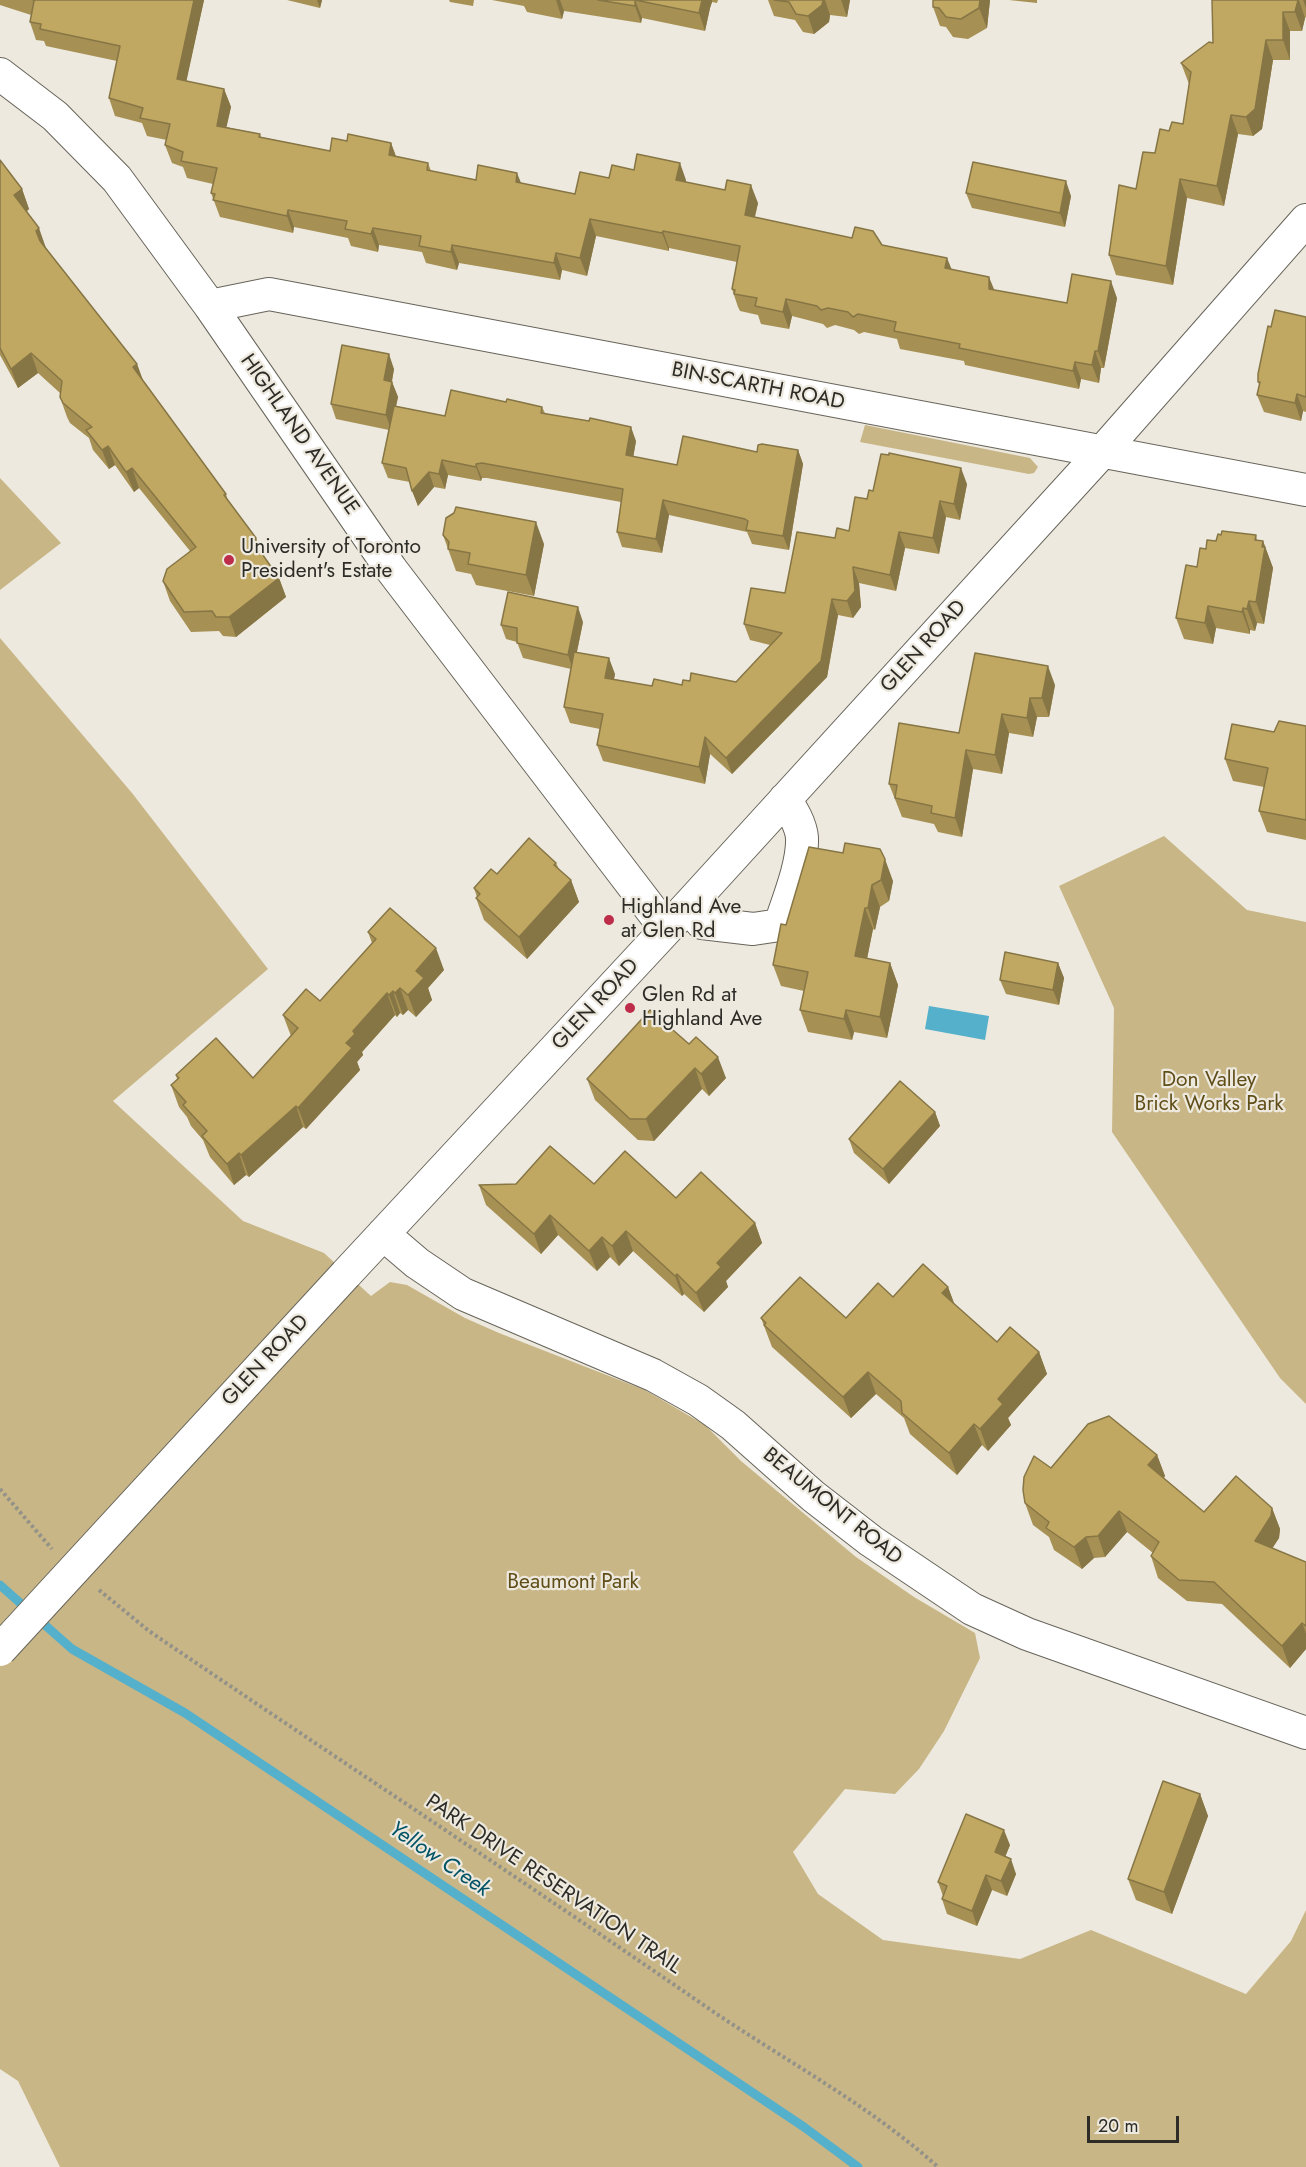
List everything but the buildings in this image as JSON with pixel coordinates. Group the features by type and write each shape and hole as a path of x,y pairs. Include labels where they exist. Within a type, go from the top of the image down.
{"street":[{"name":"HIGHLAND AVENUE","path":"0,74 55,116 117,179 210,306 391,569 666,930"},
{"name":"GLEN ROAD","path":"0,1650 688,906 1102,452 1306,220"},
{"name":"BIN-SCARTH ROAD","path":"210,306 269,294 1306,490"},
{"path":"688,906 702,923 753,929 780,925 796,874 802,837 795,815 785,799"},
{"name":"BEAUMONT ROAD","path":"383,1234 417,1263 463,1294 653,1375 698,1400 733,1425 813,1496 871,1541 972,1609 1027,1634 1306,1733"}],"path":[{"name":"PARK DRIVE RESERVATION TRAIL","path":"149,1631 527,1883 759,2043 880,2121 938,2167"}],"green space":[{"path":"865,425 1030,458 1038,467 1034,473 1029,474 860,442"},
{"path":"0,478 61,543 0,590"},
{"name":"Beaumont Park","path":"0,638 132,793 268,969 113,1101 243,1221 324,1253 371,1296 390,1282 407,1285 465,1318 499,1333 645,1390 705,1425 741,1461 856,1557 914,1597 975,1633 980,1658 944,1731 919,1769 895,1794 845,1789 793,1852 818,1894 883,1940 1020,1959 1091,1930 1246,1994 1291,1941 1306,1910 1306,2167 60,2167 18,2081 0,2069"},
{"name":"Don Valley Brick Works Park","path":"1164,836 1247,910 1306,922 1306,1404 1280,1378 1112,1132 1114,1008 1059,886"}],"water":[{"path":"929,1006 989,1016 985,1040 925,1029"}],"waterway":[{"name":"Yellow Creek","path":"0,1585 72,1649 185,1713 804,2127 858,2167"}],"place":[{"name":"University of Toronto President's Estate","path":"229,560"},
{"name":"Highland Ave at Glen Rd","path":"609,920"},
{"name":"Glen Rd at Highland Ave","path":"630,1008"}]}
